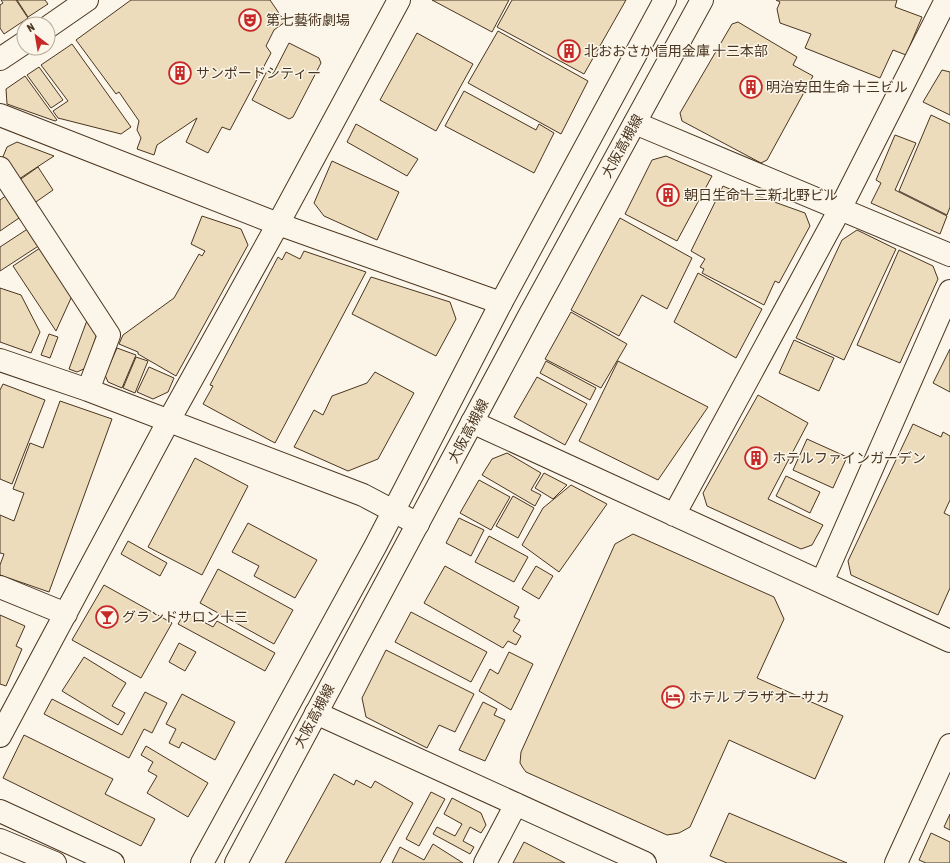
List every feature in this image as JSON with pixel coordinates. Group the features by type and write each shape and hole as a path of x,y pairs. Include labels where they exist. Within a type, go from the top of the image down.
{"main road":[{"path":"56,21 87,0"},
{"path":"0,736 168,422 278,224 399,0"},
{"name":"大阪高槻線","path":"202,863 394,511 501,303 665,0"},
{"name":"大阪高槻線","path":"236,863 472,422 702,0"},
{"path":"674,515 840,209 946,0"},
{"path":"0,59 16,48"},
{"path":"0,115 278,224 501,303"},
{"path":"635,123 950,255"},
{"path":"0,168 109,335 88,390"},
{"path":"822,582 950,291"},
{"path":"0,360 88,390 168,422 364,495 418,524"},
{"path":"472,422 950,641"},
{"path":"0,587 66,614"},
{"path":"316,713 645,863"},
{"path":"896,863 950,745"},
{"path":"485,863 516,804"},
{"path":"0,811 113,863"},
{"path":"0,840 55,863"}],"building":[{"path":"1,0 16,0 27,16 16,16 16,26 4,34 0,28 0,5 3,3"},
{"path":"17,0 45,0 48,4 30,16 27,16"},
{"name":"サンポードシティー","path":"131,0 270,0 285,22 274,30 266,46 271,53 230,130 222,127 208,153 186,142 197,118 157,145 154,155 137,149 141,138 137,130 139,121 119,92 116,94 76,40"},
{"path":"432,0 509,0 492,32"},
{"name":"北おおさか信用金庫 十三本部","path":"512,0 626,0 584,74 497,27"},
{"path":"776,0 897,0 895,7 922,17 906,55 893,50 880,78 805,48 811,34 780,23 777,9 780,2"},
{"name":"明治安田生命 十三ビル","path":"738,22 797,57 793,65 813,76 767,160 761,163 682,121 680,113 732,24"},
{"path":"498,31 588,81 561,134 468,83"},
{"path":"417,33 473,64 436,131 380,100"},
{"path":"289,43 319,58 321,63 293,117 289,119 252,100 267,71 273,74"},
{"path":"72,44 131,127 121,134 58,118 53,111 68,101 41,65"},
{"path":"39,67 63,100 51,108 27,75"},
{"path":"942,70 950,72 950,115 923,102"},
{"path":"25,76 57,120 55,121 7,104 6,89"},
{"path":"464,91 536,130 539,124 554,133 534,173 445,126"},
{"path":"931,115 950,124 950,207 947,215 899,191"},
{"path":"356,124 418,159 407,176 347,142"},
{"path":"895,135 916,143 895,190 947,216 940,234 871,203 881,183 876,180"},
{"path":"17,142 54,156 16,181 2,159 7,147"},
{"name":"朝日生命十三新北野ビル","path":"666,156 712,176 677,241 625,214 652,160"},
{"path":"332,161 399,192 377,240 324,216 314,203"},
{"path":"38,167 53,190 33,204 18,181"},
{"path":"723,186 741,194 741,190 805,213 810,226 779,283 775,281 764,305 702,273 704,269 700,267 705,259 691,251"},
{"path":"7,195 22,216 0,231 0,200"},
{"path":"202,216 241,229 248,245 176,376 138,354 138,352 119,344 123,335 174,298 199,254 202,256 205,251 191,244"},
{"path":"620,218 692,258 667,309 642,295 619,336 571,310"},
{"path":"29,228 40,245 0,271 0,247"},
{"path":"857,230 896,249 844,360 796,338 842,240"},
{"path":"40,248 72,296 56,331 13,266"},
{"path":"899,250 933,266 938,279 900,363 857,345"},
{"path":"304,251 366,272 275,443 203,404 213,386 210,385 278,257 282,260 286,252 300,259"},
{"path":"698,273 762,309 736,358 674,322"},
{"path":"371,277 450,302 456,319 436,356 352,314"},
{"path":"0,288 21,295 40,332 31,353 0,342"},
{"path":"571,312 627,344 601,388 545,359"},
{"path":"89,315 98,330 86,368 77,372 69,369"},
{"path":"49,334 58,337 50,358 41,355"},
{"path":"794,340 834,358 819,391 779,373"},
{"path":"117,348 136,355 122,388 108,382 105,375"},
{"path":"950,349 950,392 933,383"},
{"path":"136,357 148,361 135,393 123,388"},
{"path":"546,361 596,388 590,400 540,373"},
{"path":"618,361 708,407 658,480 579,441"},
{"path":"149,367 174,378 168,392 153,399 137,392"},
{"path":"375,372 414,393 378,459 348,471 294,447 314,410 323,415 332,396 367,383"},
{"path":"537,377 587,404 565,445 514,417"},
{"path":"3,384 45,400 12,484 0,479 0,390"},
{"name":"ホテルファインガーデン","path":"758,395 808,423 768,499 823,525 812,545 801,549 707,506 703,493"},
{"path":"60,401 112,419 49,592 0,575 0,565 4,554 0,553 0,515 14,521 24,493 13,489 30,443 43,448"},
{"path":"913,424 941,437 943,432 950,436 950,500 944,513 950,516 950,588 938,615 851,575 848,561"},
{"path":"807,439 847,457 833,488 793,470"},
{"path":"507,453 541,473 531,490 541,495 535,506 482,475 492,459"},
{"path":"195,458 248,486 202,575 148,547"},
{"path":"544,473 567,485 553,499 535,488"},
{"path":"786,476 820,492 810,513 776,496"},
{"path":"479,480 510,497 491,530 460,513"},
{"path":"571,485 607,504 559,572 522,545 543,508"},
{"path":"513,496 534,508 518,538 496,526"},
{"path":"459,518 484,530 471,556 446,543"},
{"path":"248,523 317,560 295,598 254,576 259,566 232,552"},
{"name":"ホテル プラザオーサカ","path":"633,534 774,597 784,619 757,678 843,716 815,779 729,740 690,827 679,833 667,835 526,772 523,768 520,763 521,752 615,544"},
{"path":"489,536 528,557 514,582 475,562"},
{"path":"128,541 167,563 160,576 121,554"},
{"path":"445,566 519,607 514,617 520,620 513,631 521,636 516,645 508,641 503,648 424,603"},
{"path":"536,566 553,576 539,599 522,589"},
{"path":"218,569 293,610 274,644 200,603"},
{"path":"104,585 172,623 141,678 72,640"},
{"path":"185,612 213,627 217,621 275,653 265,671 178,624"},
{"path":"411,612 487,652 471,682 395,642"},
{"path":"0,615 25,626 16,646 22,649 6,686 0,684"},
{"path":"179,643 196,652 185,671 169,662"},
{"path":"386,650 474,694 455,732 439,725 427,748 366,717 362,698"},
{"path":"509,652 533,664 511,710 479,691 490,669 498,674"},
{"path":"84,657 126,683 112,706 125,713 118,725 62,691"},
{"path":"145,692 167,703 152,733 144,729 129,758 44,714 52,699 122,735"},
{"path":"182,694 235,722 215,760 182,742 179,748 169,743 176,729 166,724"},
{"path":"483,702 497,709 494,715 505,720 485,761 459,750"},
{"path":"24,735 113,779 105,794 155,819 141,846 3,778"},
{"path":"146,746 208,783 188,817 147,793 157,776 148,771 153,762 141,755"},
{"path":"334,774 354,785 356,780 371,788 375,781 413,803 380,863 285,863"},
{"path":"431,792 445,799 419,846 406,839"},
{"path":"452,798 481,813 486,825 481,833 470,827 463,841 474,847 470,854 433,834 437,827 455,836 462,824 444,814"},
{"path":"729,813 847,863 727,863 710,856"},
{"path":"950,814 950,830 944,827"},
{"path":"931,833 950,842 950,863 926,863 919,860"},
{"path":"524,842 565,863 513,863"},
{"path":"433,844 463,863 392,863 400,847 424,860"}],"place":[{"name":"第七藝術劇場","path":"250,20"},
{"name":"北おおさか信用金庫 十三本部","path":"569,51"},
{"name":"サンポードシティー","path":"180,73"},
{"name":"明治安田生命 十三ビル","path":"751,87"},
{"name":"朝日生命十三新北野ビル","path":"668,195"},
{"name":"ホテルファインガーデン","path":"756,458"},
{"name":"グランドサロン十三","path":"107,617"},
{"name":"ホテル プラザオーサカ","path":"673,697"}]}
